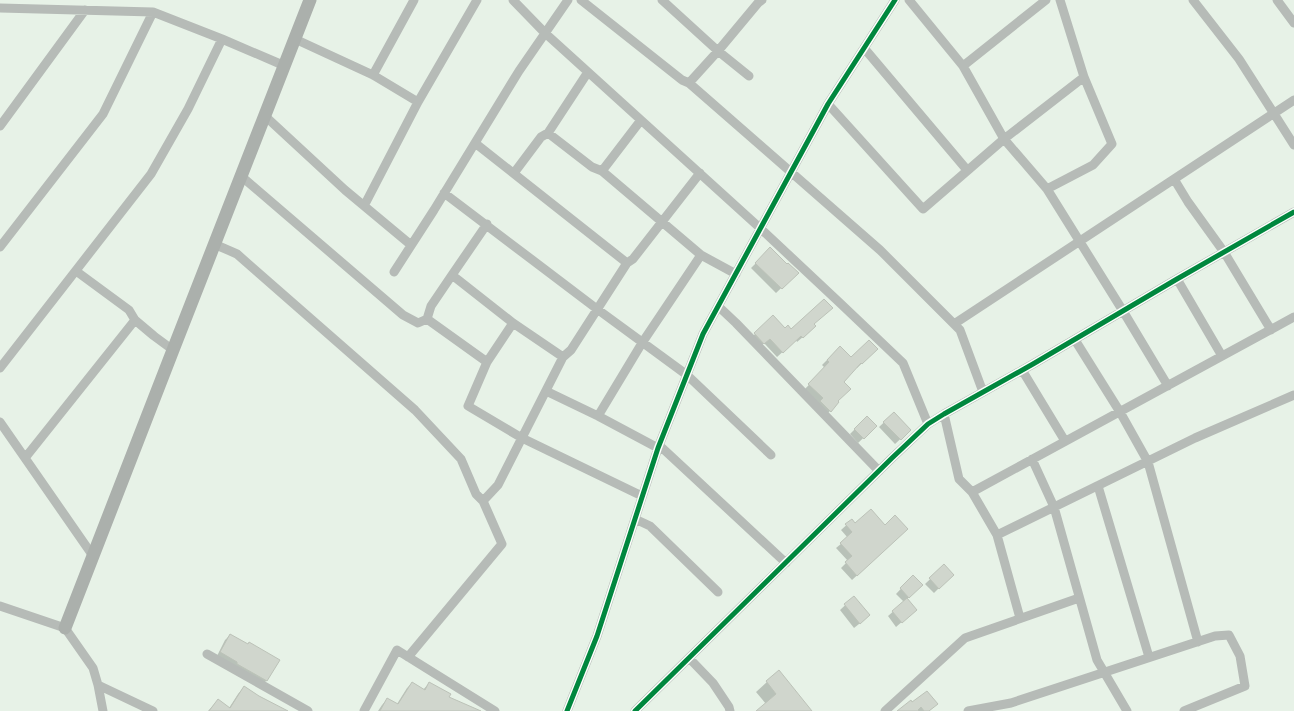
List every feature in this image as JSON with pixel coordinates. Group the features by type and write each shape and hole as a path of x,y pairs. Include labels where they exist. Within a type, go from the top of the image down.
{"street":[{"path":"373,75 414,0"},
{"path":"364,206 418,102 477,0"},
{"path":"512,0 545,33 760,228 903,363 928,424"},
{"path":"394,272 519,71 568,0"},
{"path":"581,0 682,80 689,83 880,250 960,330 983,392"},
{"path":"662,0 718,51 749,76"},
{"path":"567,711 597,636 658,446 703,334 828,104 895,0"},
{"path":"909,0 962,66 1004,139 1047,189 1168,386"},
{"path":"962,66 1046,0"},
{"path":"1047,189 1093,165 1112,144 1084,77 1060,0"},
{"path":"1193,0 1239,59 1294,146"},
{"path":"1277,0 1294,23"},
{"path":"65,628 214,244 285,66 309,1"},
{"path":"689,83 718,51 758,1"},
{"path":"0,8 153,12 222,38 285,66"},
{"path":"0,126 85,10"},
{"path":"0,247 103,114 153,12"},
{"path":"0,368 151,174 188,109 222,38"},
{"path":"295,39 373,75 418,102"},
{"path":"864,48 967,170"},
{"path":"514,173 541,137 548,133 588,72"},
{"path":"828,104 923,209 1004,139 1084,77"},
{"path":"954,324 1294,100"},
{"path":"265,116 345,190 411,245"},
{"path":"602,171 641,120"},
{"path":"548,133 592,167 602,171 701,255 736,274"},
{"path":"475,143 627,263"},
{"path":"483,501 498,485 563,357 571,350 627,263 633,258 700,173"},
{"path":"241,176 403,315 418,323 427,319 432,306 487,224"},
{"path":"1174,179 1188,202 1224,252 1271,330"},
{"path":"444,193 487,224 642,343 687,375 771,455"},
{"path":"634,711 928,424 1294,212"},
{"path":"214,244 237,254 416,410 461,459 476,494 483,501 502,544 408,657"},
{"path":"598,416 642,343 701,255"},
{"path":"76,271 129,310 135,320 173,350"},
{"path":"452,275 513,323 563,357"},
{"path":"1177,279 1222,356"},
{"path":"718,306 879,471"},
{"path":"972,492 1294,317"},
{"path":"427,319 488,362"},
{"path":"25,458 135,320"},
{"path":"513,323 488,362 468,406 522,438 642,496"},
{"path":"1075,340 1120,412 1148,462 1198,642"},
{"path":"1022,370 1065,441"},
{"path":"546,392 658,446 786,563"},
{"path":"997,535 1195,438 1294,395"},
{"path":"944,414 959,479 972,492 997,535 1020,618"},
{"path":"0,422 93,556"},
{"path":"1032,459 1054,507 1097,660 1127,711"},
{"path":"1098,486 1149,657"},
{"path":"634,519 650,526 718,592"},
{"path":"885,711 965,638 1079,598"},
{"path":"0,606 65,628 93,668 103,711"},
{"path":"968,711 1011,704 1149,657 1216,636 1229,635 1240,656 1245,686 1184,711"},
{"path":"364,711 397,650 495,711"},
{"path":"207,654 308,711"},
{"path":"689,658 712,683 729,707 730,711"},
{"path":"98,685 153,711"}],"building":[{"path":"770,247 787,264 788,263 799,273 782,289 755,263"},
{"path":"824,299 833,308 814,324 816,326 803,338 801,336 783,353 770,339 764,344 754,333 773,315 785,328 788,325 791,329"},
{"path":"869,340 878,349 862,364 861,363 844,382 851,389 838,401 839,402 831,412 820,401 823,398 808,384 829,362 827,360 840,346 851,357"},
{"path":"894,412 911,430 901,440 883,422"},
{"path":"867,416 877,426 864,439 854,429"},
{"path":"871,509 885,525 895,515 908,529 857,576 845,562 852,556 840,543 852,532 845,524 852,519 855,523"},
{"path":"944,564 954,575 939,589 929,578"},
{"path":"913,575 923,585 909,598 900,588"},
{"path":"854,596 870,615 860,624 844,604"},
{"path":"907,598 917,610 902,623 892,611"},
{"path":"230,634 248,644 249,642 280,660 267,681 237,664 237,662 220,652"},
{"path":"779,670 812,711 756,711 776,694 766,681"},
{"path":"412,682 425,690 429,682 451,694 449,697 481,711 380,711 387,698 398,704"},
{"path":"244,686 259,696 288,711 209,711 218,699 230,708"},
{"path":"927,691 938,704 929,711 924,711 921,707 918,710 919,711 897,711 911,700 912,702"}],"cycle path":[{"path":"567,711 597,636 658,448 703,334 828,104 895,0"},
{"path":"635,711 928,424 1294,212"}]}
